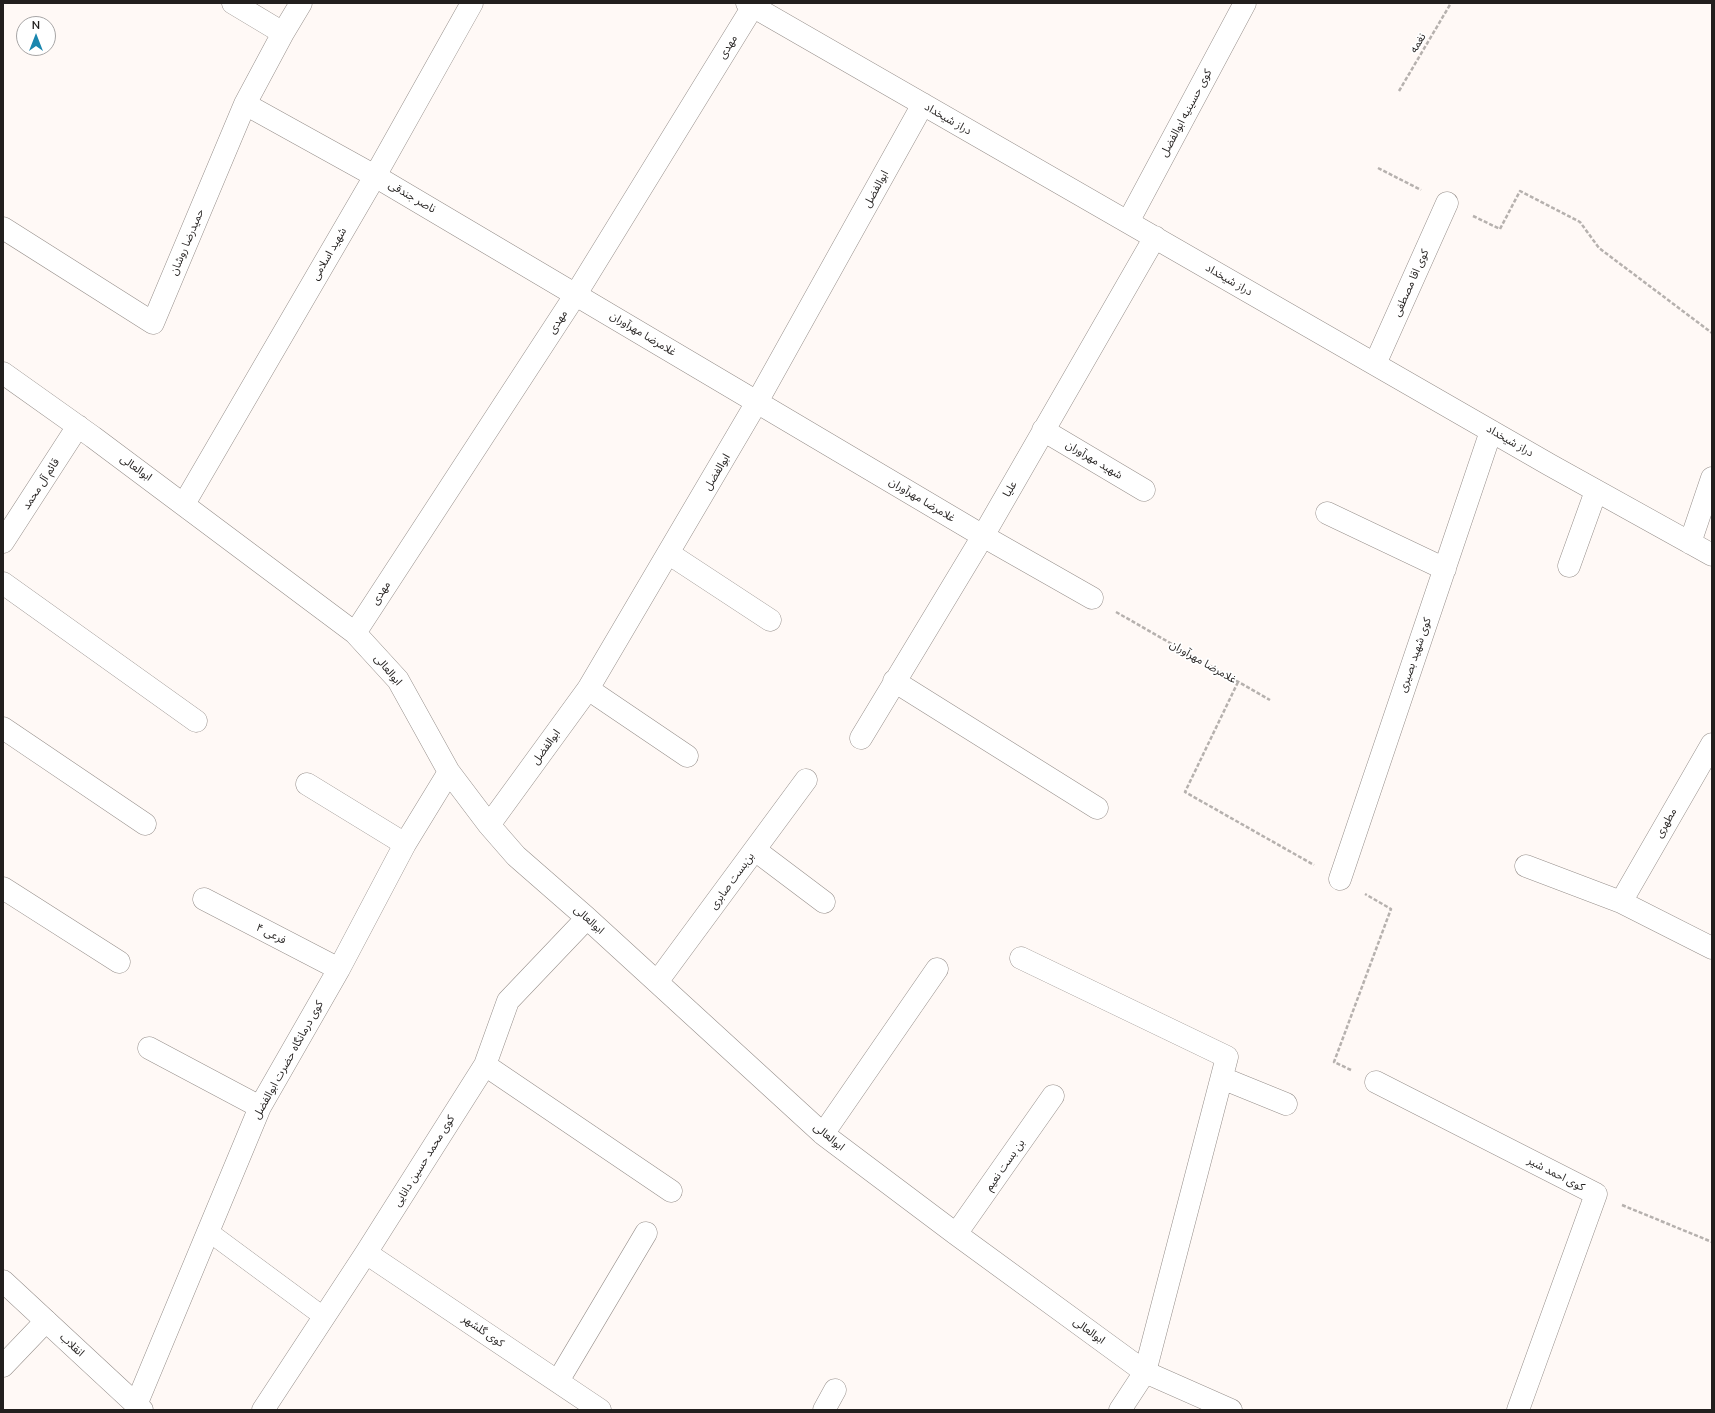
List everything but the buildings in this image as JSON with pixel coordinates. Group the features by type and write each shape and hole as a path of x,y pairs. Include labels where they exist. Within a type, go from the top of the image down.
{"street":[{"path":"233,3 283,32"},
{"name":"حمیدرضا روشان","path":"3,228 153,323 245,104 283,32 301,3"},
{"name":"شهید اسلامی","path":"184,504 375,176 472,3"},
{"name":"کوی حسینیه ابوالفضل","path":"1128,222 1245,3"},
{"name":"دراز شیخداد","path":"752,4 1491,431 1712,555"},
{"name":"مهدی","path":"355,633 576,294 752,4"},
{"name":"ناصر جندقی","path":"245,104 375,176 576,294"},
{"name":"ابوالفضل","path":"489,825 588,689 757,402 923,104"},
{"name":"کوی اقا مصطفی","path":"1375,364 1447,203"},
{"name":"علیا","path":"861,738 894,681 983,536 1155,237"},
{"name":"غلامرضا مهرآوران","path":"576,294 983,536 1092,598"},
{"name":"ابوالعالی","path":"3,373 184,504 355,633 398,680 449,772 489,825 516,856 658,982 823,1134 956,1234 1145,1372 1231,1410"},
{"name":"قائم آل محمد","path":"3,542 78,426"},
{"name":"شهید مهرآوران","path":"1043,430 1144,490"},
{"name":"کوی شهید بصیری","path":"1340,879 1491,431"},
{"path":"1690,543 1712,478"},
{"path":"1569,566 1596,491"},
{"path":"1327,513 1445,569"},
{"path":"668,553 770,620"},
{"path":"3,583 196,721"},
{"path":"894,681 1098,808"},
{"path":"588,689 687,756"},
{"path":"3,728 145,824"},
{"name":"مطهری","path":"1621,902 1712,744"},
{"name":"کوی درمانگاه حضرت ابوالفضل","path":"139,1408 260,1107 339,968 405,844 449,772"},
{"name":"بن‌بست صابری","path":"658,982 806,780"},
{"path":"307,784 405,844"},
{"path":"755,850 824,902"},
{"path":"1526,866 1621,902 1712,948"},
{"path":"3,888 119,962"},
{"name":"فرعی ۴","path":"204,899 339,968"},
{"name":"کوی محمد حسین دانایی","path":"263,1410 366,1253 485,1065 508,1001 587,918"},
{"path":"1021,958 1227,1057 1145,1372 1120,1410"},
{"path":"823,1134 937,969"},
{"path":"148,1048 260,1107"},
{"path":"485,1065 671,1191"},
{"path":"1222,1078 1286,1104"},
{"name":"کوی احمد شیر","path":"1376,1082 1596,1194 1518,1410"},
{"name":"بن بست نعیم","path":"956,1234 1053,1096"},
{"path":"558,1381 646,1233"},
{"name":"کوی گلشهر","path":"366,1253 600,1410"},
{"name":"انقلاب","path":"3,1280 139,1408"},
{"path":"3,1366 46,1321"},
{"path":"824,1410 835,1390"}],"lane":[{"path":"209,1232 324,1318"}],"path":[{"name":"نغمه","path":"1398,91 1451,3"},
{"path":"1378,168 1500,229 1520,192 1580,222 1599,248 1712,333"},
{"name":"غلامرضا مهرآوران","path":"1092,598 1270,700"},
{"path":"1238,682 1185,792 1391,909 1334,1062 1376,1082"},
{"path":"1596,1194 1712,1242"}]}
